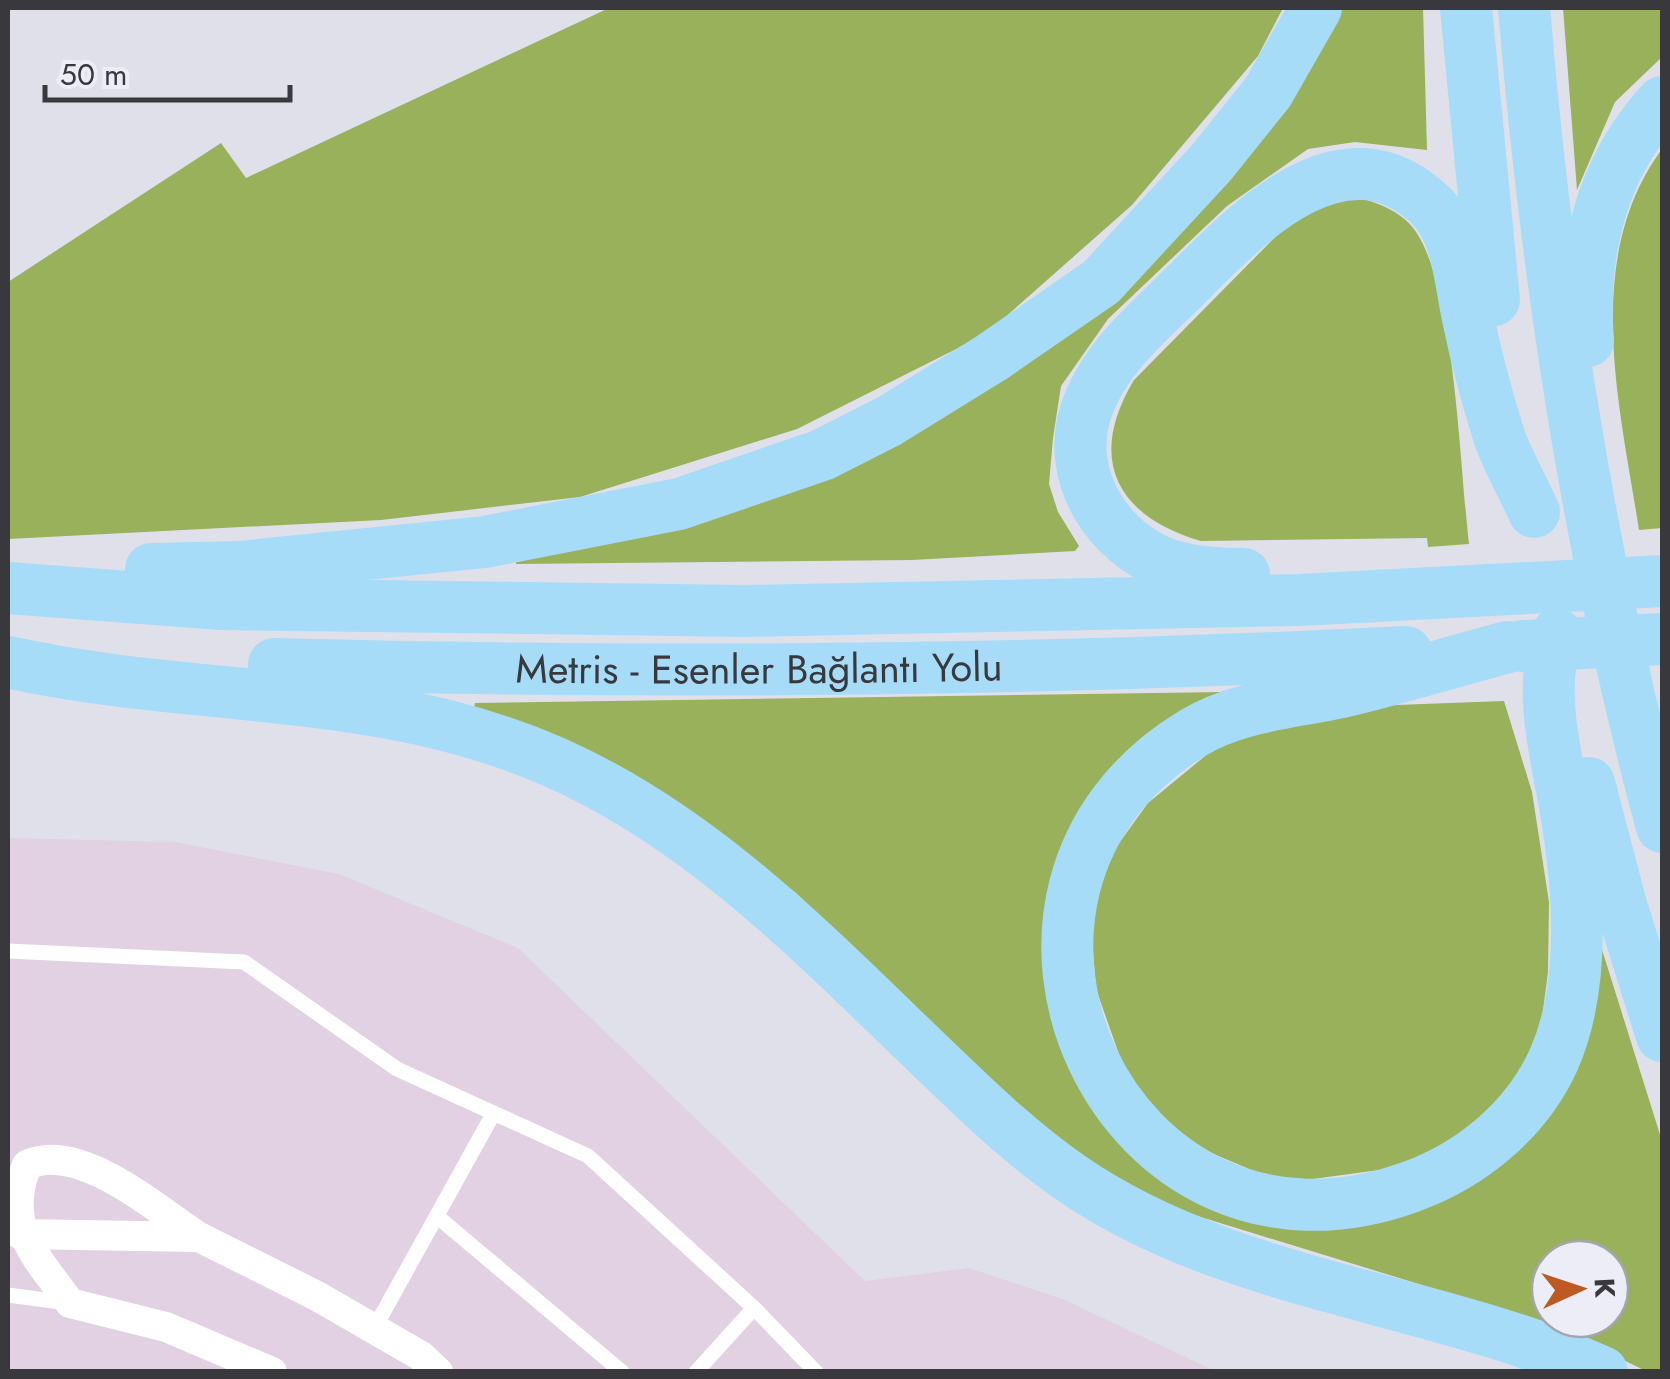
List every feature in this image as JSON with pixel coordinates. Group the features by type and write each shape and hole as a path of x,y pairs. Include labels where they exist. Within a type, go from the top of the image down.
{"highway":[{"path":"20,587 137,570 239,567 485,542 679,504 822,455 957,380 1101,282 1211,163 1268,92 1316,8"},
{"path":"1466,8 1486,249 1510,398 1594,801 1662,1036"},
{"path":"1524,8 1549,266 1590,522 1655,782 1662,827"},
{"path":"1590,522 1596,458 1586,271 1593,234 1614,170 1638,128 1662,102"},
{"path":"1534,512 1500,440 1468,320 1459,268 1434,208 1406,184 1358,174 1322,180 1292,192 1267,210 1128,342 1099,379 1084,417 1081,453 1085,483 1108,522 1136,548 1170,565 1236,574 1298,574 1424,595 1662,582"},
{"path":"1609,584 1662,560"},
{"name":"Metris - Esenler Bağlantı Yolu","path":"20,587 222,604 724,611 1424,595"},
{"path":"1558,634 1548,662 1548,702 1567,819 1576,949 1569,1014 1554,1060 1529,1100 1478,1153 1438,1177 1370,1199 1335,1204 1262,1200 1216,1186 1182,1168 1118,1106 1077,1028 1067,938 1071,894 1084,854 1137,773 1199,729 1250,709 1346,691 1508,647 1649,640"},
{"name":"Metris - Esenler Bağlantı Yolu","path":"8,660 581,668 1220,661 1508,647"},
{"path":"8,660 78,678 376,708 434,721 555,763 652,815 753,888 1007,1130 1074,1180 1164,1229 1217,1249 1486,1326 1602,1372"}],"street":[{"path":"272,1372 166,1327 70,1304 12,1236 18,1186 27,1165 42,1158 66,1158 89,1167 199,1237 374,1329 438,1372"},
{"path":"12,1236 199,1237"}],"lane":[{"path":"8,951 244,962 397,1069 492,1116 588,1156 754,1308 816,1372"},
{"path":"374,1329 439,1218 492,1116"},
{"path":"8,1198 12,1236"},
{"path":"439,1218 622,1372"},
{"path":"8,1295 70,1304"},
{"path":"696,1372 754,1308"}],"shaded area":[{"path":"8,838 175,842 339,874 518,948 865,1281 969,1268 1063,1299 1215,1371 8,1372"}],"green space":[{"path":"609,8 1283,8 1258,56 1132,205 986,334 797,429 580,497 381,520 8,539 8,282 221,143 246,178"},
{"path":"1340,8 1423,8 1427,150 1355,142 1308,149 1227,206 1108,319 1061,386 1053,438 1049,484 1058,512 1079,546 1075,551 912,560 516,564 516,559 1034,357"},
{"path":"1563,8 1662,8 1662,57 1615,102 1577,190"},
{"path":"1662,149 1662,528 1639,530 1617,384 1614,285 1622,238 1637,192"},
{"path":"1354,196 1381,205 1406,220 1430,262 1448,339 1469,544 1428,547 1427,538 1201,541 1148,516 1130,500 1112,459 1120,408 1134,380 1295,217"},
{"path":"1225,692 1163,729 1044,963 1206,1197 1496,1167 1548,1117 1578,1067 1592,1010 1599,940 1662,1141 1662,1371 1646,1371 1579,1339 1630,1339 1630,1239 1530,1239 1530,1320 1165,1206 1103,1170 1021,1111 796,893 722,838 473,713 475,703"},
{"path":"1504,701 1532,792 1549,902 1548,972 1539,1041 1517,1088 1431,1163 1298,1181 1261,1174 1202,1149 1149,1107 1126,1074 1096,989 1092,938 1096,895 1109,857 1148,803 1233,733 1369,706"}]}
